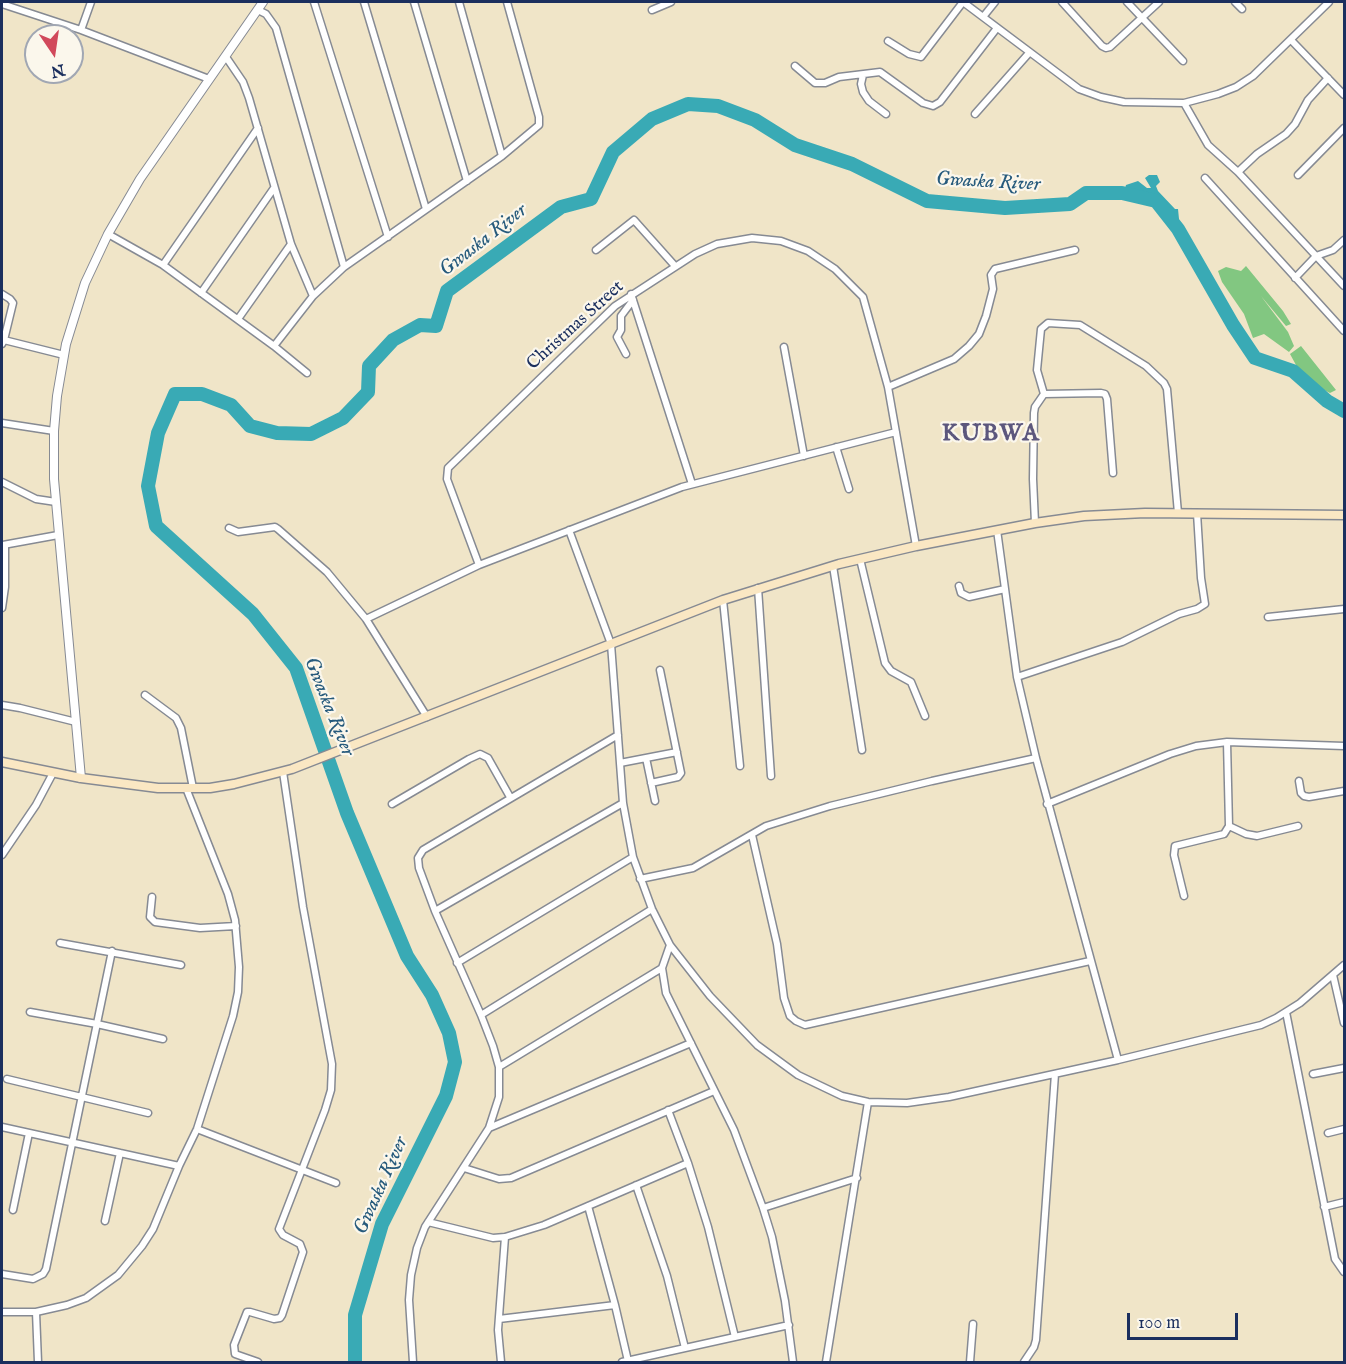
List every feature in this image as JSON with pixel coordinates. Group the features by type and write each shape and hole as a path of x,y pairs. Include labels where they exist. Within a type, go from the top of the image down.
{"main road":[{"path":"2,762 81,778 158,788 234,784 283,772 723,600 860,559 997,530 1084,516 1178,513 1344,515"}],"street":[{"path":"83,24 91,2"},
{"path":"81,778 56,502 54,431 64,355 85,283 108,234 140,179 263,2"},
{"path":"314,2 388,237"},
{"path":"364,2 426,209"},
{"path":"414,2 467,181"},
{"path":"459,2 502,156"},
{"path":"274,346 313,296 345,267 535,130 540,121 507,2"},
{"path":"652,10 671,2"},
{"path":"888,41 909,54 921,57 963,2 1079,89 1101,97 1147,104 1184,103 1236,87 1253,76 1329,2"},
{"path":"983,17 995,2"},
{"path":"1062,2 1106,48 1110,47 1159,2"},
{"path":"1127,2 1183,61"},
{"path":"1235,2 1242,9"},
{"path":"2,4 63,24"},
{"path":"258,10 273,21 276,28 345,267"},
{"path":"795,66 815,82 825,83 839,77 880,72 923,103 933,106 940,102 997,28"},
{"path":"84,31 209,79"},
{"path":"1292,40 1344,94"},
{"path":"975,114 1029,53"},
{"path":"226,57 243,82 291,244 313,296"},
{"path":"863,75 861,84 863,92 869,101 886,114"},
{"path":"1238,172 1257,154 1286,134 1295,124 1308,100 1328,78"},
{"path":"1184,103 1204,140 1238,172 1344,286"},
{"path":"163,265 258,128"},
{"path":"1298,174 1344,128"},
{"path":"1205,178 1344,331"},
{"path":"201,293 274,188"},
{"path":"596,250 634,220 675,266"},
{"path":"108,234 163,265 307,372"},
{"name":"Christmas Street","path":"479,566 447,479 448,468 600,319 695,254 717,244 752,238 781,241 808,251 835,269 863,297 888,387 916,546"},
{"path":"1295,278 1316,256 1333,250 1344,240"},
{"path":"238,319 291,244"},
{"path":"888,387 954,359 969,346 979,334 986,316 993,289 991,275 995,269 1075,250"},
{"path":"2,294 13,303 3,342 64,355"},
{"path":"626,354 617,337 621,330 621,316 632,297"},
{"path":"632,297 692,484"},
{"path":"1044,394 1037,370 1041,329 1048,323 1080,325 1146,366 1164,383 1167,389 1178,513"},
{"path":"784,347 804,456"},
{"path":"1044,394 1082,392 1106,394 1113,473"},
{"path":"1035,523 1034,412 1044,394"},
{"path":"2,423 54,431"},
{"path":"366,619 479,566 692,484 896,432"},
{"path":"836,447 849,489"},
{"path":"2,482 36,499 56,502"},
{"path":"1017,677 1122,642 1205,604 1197,513"},
{"path":"229,528 238,532 275,527 327,572 366,619 427,717"},
{"path":"569,530 611,644 623,803 633,857 652,909 670,945 710,996 757,1045 798,1075 842,1096 882,1104 917,1102 959,1095 1252,1028 1286,1012 1314,992 1344,965"},
{"path":"997,530 1017,677 1047,804 1118,1060"},
{"path":"2,608 5,587 3,545 58,535"},
{"path":"860,559 885,663 891,671 911,681 925,716"},
{"path":"833,566 862,750"},
{"path":"959,585 961,593 969,597 1005,589"},
{"path":"758,588 771,776"},
{"path":"723,600 740,766"},
{"path":"1268,617 1344,609"},
{"path":"651,783 678,777 681,773 660,670"},
{"path":"2,1312 36,1312 86,1298 118,1275 142,1246 153,1229 197,1129 233,1016 238,992 239,967 236,926 225,883 189,788 181,728 176,718 145,695"},
{"path":"2,705 76,722"},
{"path":"413,1362 409,1300 411,1275 417,1248 428,1222 489,1128 499,1097 499,1067 481,1015 435,911 419,868 418,858 423,850 618,735"},
{"path":"1047,804 1170,754 1196,746 1227,742 1344,746"},
{"path":"1184,896 1174,846 1224,834 1229,826 1227,742"},
{"path":"620,763 677,752"},
{"path":"392,804 480,754 488,758 510,797"},
{"path":"646,758 655,801"},
{"path":"640,879 693,868 766,826 830,806 1036,758"},
{"path":"258,1362 235,1354 234,1345 247,1312 274,1319 282,1315 303,1252 300,1244 283,1235 279,1229 331,1090 332,1064 303,907 283,772"},
{"path":"2,855 36,805 53,773"},
{"path":"1299,781 1301,793 1304,796 1344,791"},
{"path":"435,911 623,803"},
{"path":"1229,826 1246,834 1257,836 1298,826"},
{"path":"752,835 777,944 784,998 790,1016 796,1021 805,1024 1090,961"},
{"path":"457,963 633,857"},
{"path":"152,897 150,916 155,922 200,928 236,926"},
{"path":"481,1015 652,909"},
{"path":"60,943 181,965"},
{"path":"670,945 662,968 666,993 734,1130 763,1208 789,1325 794,1362"},
{"path":"2,1274 33,1279 43,1274 46,1269 112,951"},
{"path":"499,1067 662,968"},
{"path":"1334,975 1344,1023"},
{"path":"30,1011 163,1039"},
{"path":"1286,1012 1335,1259 1344,1272"},
{"path":"489,1128 691,1044"},
{"path":"1313,1074 1344,1068"},
{"path":"1024,1362 1036,1340 1055,1074"},
{"path":"7,1079 148,1113"},
{"path":"464,1168 499,1179 511,1178 714,1090"},
{"path":"826,1362 868,1101"},
{"path":"668,1110 708,1227 735,1337"},
{"path":"2,1127 179,1166"},
{"path":"197,1129 336,1183"},
{"path":"1328,1133 1344,1132"},
{"path":"14,1210 29,1133"},
{"path":"105,1221 120,1153"},
{"path":"428,1222 493,1238 523,1233 688,1163"},
{"path":"763,1208 857,1178"},
{"path":"636,1185 668,1276 685,1348"},
{"path":"1324,1207 1344,1202"},
{"path":"588,1206 615,1305 625,1362 789,1325"},
{"path":"501,1362 498,1330 505,1237"},
{"path":"499,1319 615,1305"},
{"path":"36,1312 38,1362"},
{"path":"970,1362 973,1324"}],"green space":[{"path":"1246,266 1291,324 1286,326 1261,296 1288,332 1294,346 1289,352 1264,334 1253,338 1244,314 1222,282 1218,271 1226,267 1241,271"},
{"path":"1301,346 1336,390 1330,393 1320,388 1296,365 1290,354"}],"water":[{"path":"1149,175 1157,175 1160,182 1156,186 1158,191 1175,209 1178,209 1179,219 1176,223 1157,199 1124,192 1126,185 1138,181 1147,188 1151,188 1145,178"}],"waterway":[{"name":"Gwaska River","path":"355,1362 355,1315 382,1224 446,1096 455,1062 449,1033 432,995 407,956 347,813 296,668 253,614 156,526 148,486 158,433 175,394 202,394 231,405 250,426 277,433 311,434 343,418 368,392 369,366 393,340 420,325 436,326 447,291 561,207 591,199 613,152 652,119 688,104 718,106 755,120 795,145 852,164 927,201 1005,208 1070,204 1086,193 1122,193 1156,201 1178,229 1233,325 1255,358 1293,371 1327,401 1344,411"}],"district":[{"name":"KUBWA","path":"991,435"}]}
